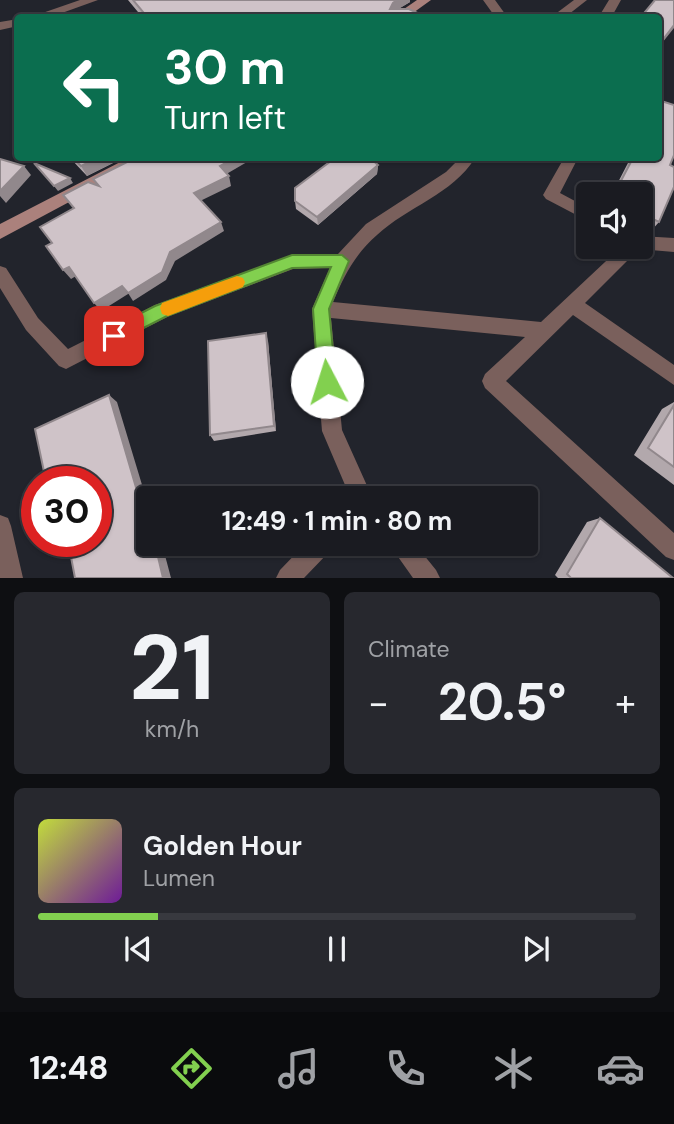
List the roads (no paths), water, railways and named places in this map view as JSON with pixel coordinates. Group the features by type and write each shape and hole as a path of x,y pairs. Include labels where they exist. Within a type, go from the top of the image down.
{"street":[{"path":"54,14 92,0"},
{"path":"403,14 424,0"},
{"path":"562,14 581,0"},
{"path":"0,232 133,161"},
{"path":"356,486 332,431 321,309 342,261 372,229 452,176 465,161"},
{"path":"569,161 551,195 576,209"},
{"path":"653,244 674,245"},
{"path":"619,259 492,381 674,549"},
{"path":"0,273 32,324 66,360 161,311 292,262 342,261"},
{"path":"572,304 674,376"},
{"path":"321,309 544,331"},
{"path":"0,526 11,578"},
{"path":"288,578 309,556"},
{"path":"410,556 428,578"}]}
